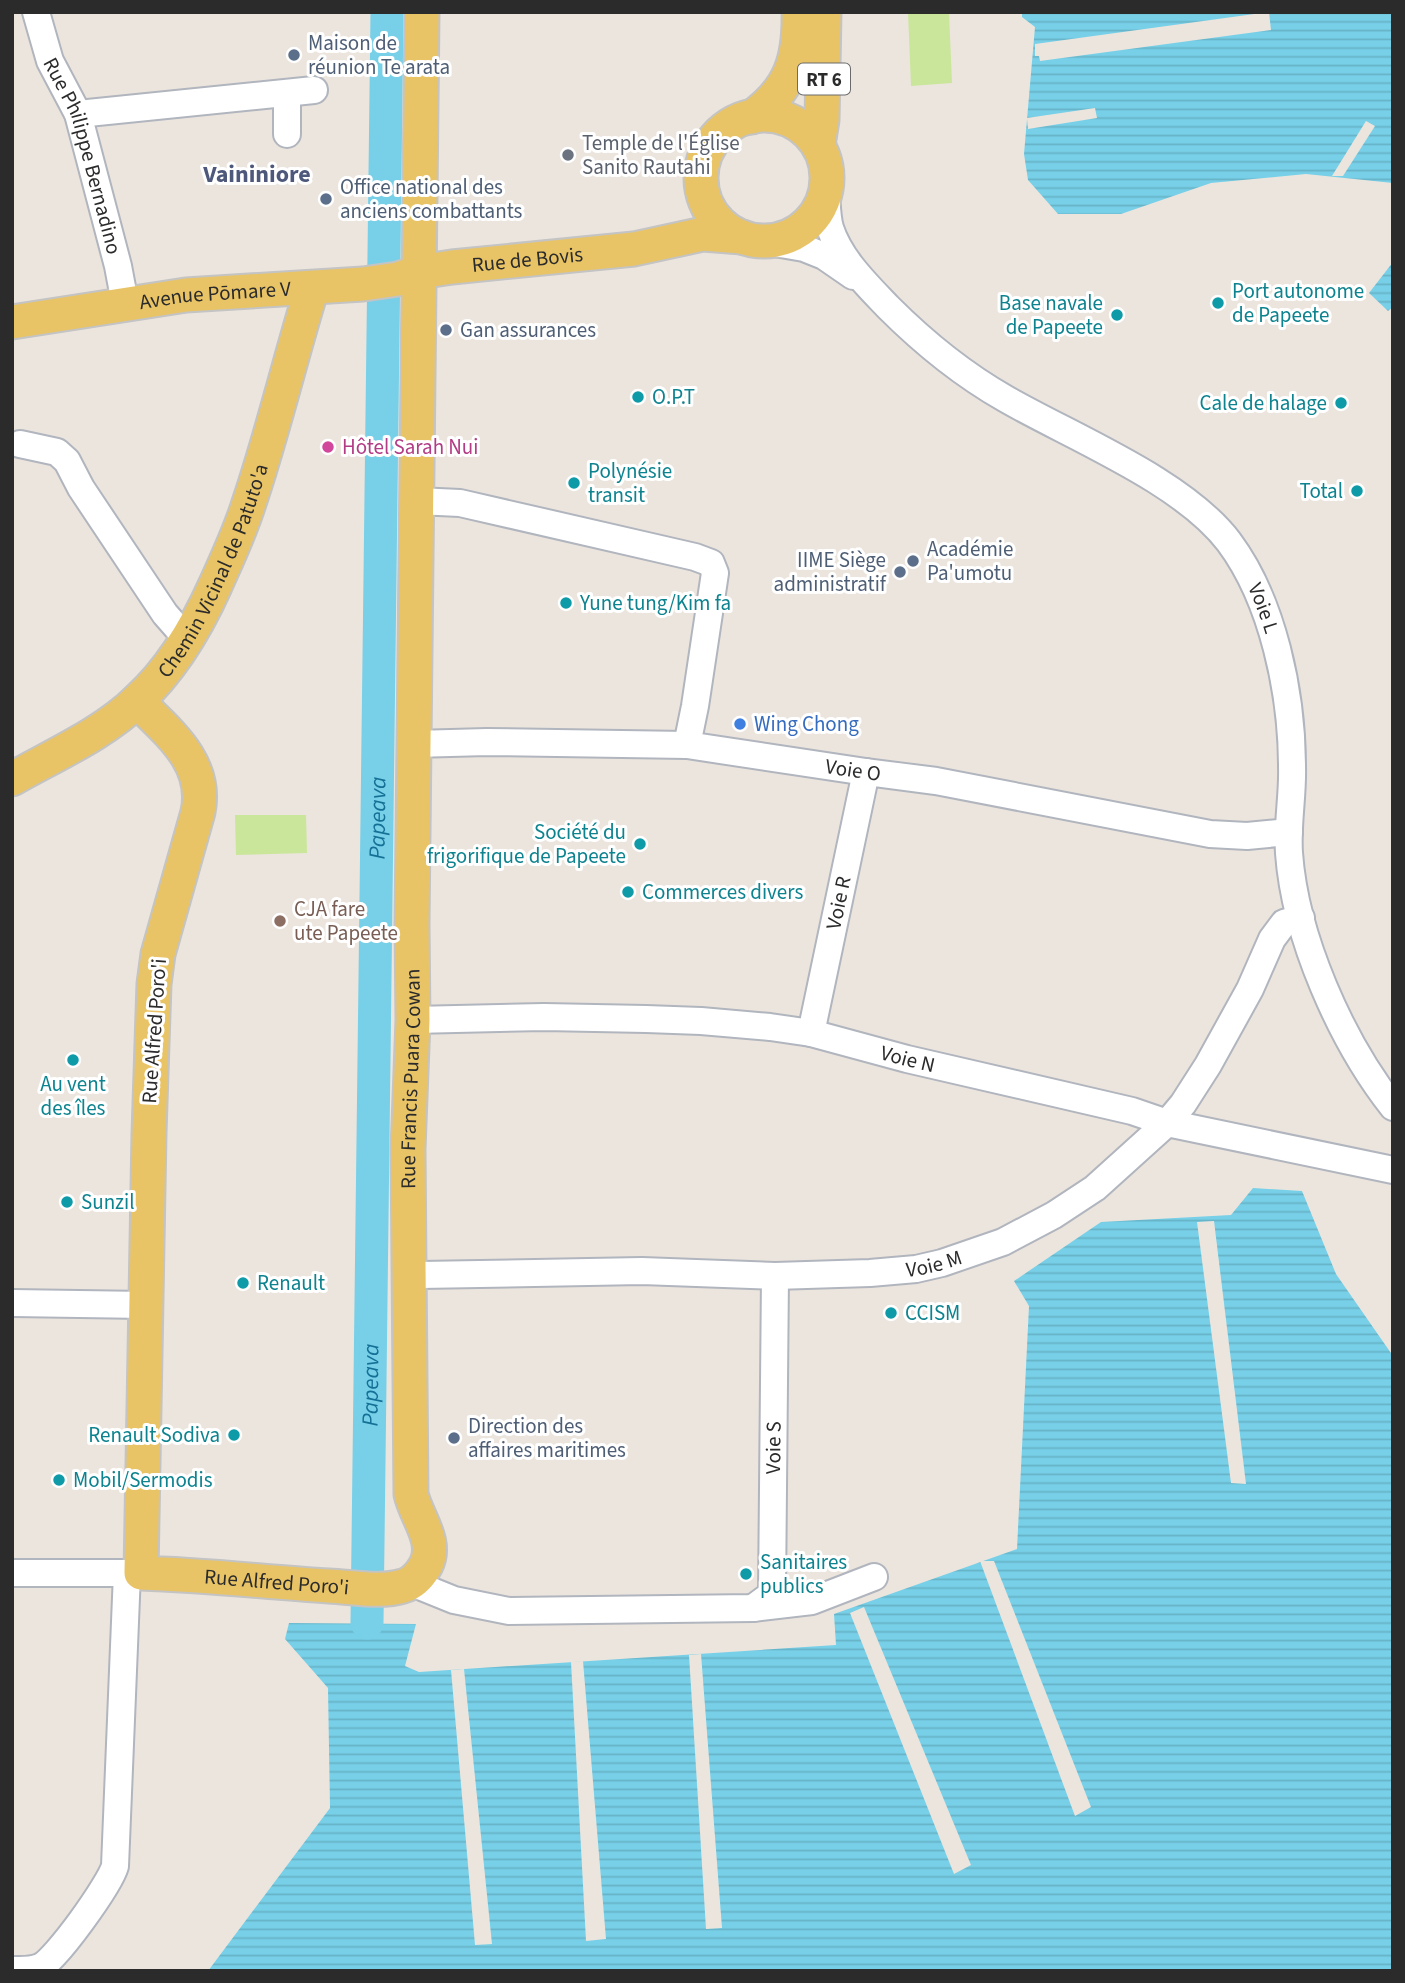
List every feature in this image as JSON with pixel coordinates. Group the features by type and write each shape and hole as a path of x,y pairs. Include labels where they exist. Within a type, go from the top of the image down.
{"main road":[{"name":"Rue Francis Puara Cowan","path":"398,1586 427,1564 430,1546 411,1494 408,1149 413,1020 411,981 417,501 409,276 422,12"},
{"name":"RT 6","path":"752,117 774,99 789,79 797,44 799,12"},
{"name":"RT 6","path":"818,145 822,120 824,12"},
{"path":"765,116 789,121 800,127 818,145 826,163 826,194 818,211 799,231 782,238 753,239 727,229 710,210 704,194 702,169 708,150 720,134 736,122 765,116"},
{"name":"Rue de Bovis","path":"634,249 669,229 682,217 702,169"},
{"name":"Rue de Bovis","path":"409,276 634,249 703,234 753,239"},
{"name":"Avenue Pōmare V","path":"12,322 125,303 214,293 363,284 409,276"},
{"name":"Chemin Vicinal de Patuto'a","path":"12,779 107,724 138,701 168,667 206,608 242,525 312,288"},
{"name":"Rue Alfred Poro'i","path":"138,701 192,761 200,792 198,812 156,966 146,1306 134,1573 309,1585 398,1586"}],"street":[{"name":"Rue Philippe Bernadino","path":"36,12 50,61 78,114 118,266 125,303"},
{"path":"78,114 314,90"},
{"path":"287,94 287,134"},
{"path":"826,194 830,228 841,251 864,282"},
{"path":"753,239 804,248 824,256 864,282"},
{"name":"Voie L","path":"864,282 927,344 965,374 1027,411 1126,463 1207,519 1228,540 1252,580 1263,607 1278,654 1287,698 1292,762 1289,855 1311,953 1352,1045 1393,1107"},
{"path":"20,444 57,452 67,461 81,488 165,614 187,638"},
{"path":"417,501 460,503 695,557 711,563 715,573 687,745"},
{"name":"Voie O","path":"414,744 487,741 687,745 936,780 1210,834 1247,836 1289,832"},
{"name":"Voie R","path":"811,1033 866,772"},
{"name":"Voie M","path":"411,1270 420,1275 642,1271 775,1276 916,1269 963,1257 1003,1242 1054,1215 1095,1188 1167,1123 1208,1065 1250,989 1272,939 1284,923 1301,918"},
{"name":"Voie N","path":"413,1020 544,1017 687,1020 736,1023 811,1033 906,1059 1132,1111 1167,1123 1393,1170"},
{"name":"Voie S","path":"753,1608 772,1594 775,1276"},
{"path":"12,1303 146,1306"},
{"name":"Rue Alfred Poro'i","path":"12,1573 134,1573"},
{"path":"12,1970 30,1970 48,1962 103,1890 115,1866 134,1573"},
{"path":"398,1586 509,1611 753,1608 812,1601 873,1577"}],"green space":[{"path":"908,12 949,12 952,83 911,86"},
{"path":"235,815 306,815 307,853 236,855"}],"water":[{"path":"1022,12 1393,12 1393,183 1306,174 1211,183 1121,214 1058,214 1028,180 1024,154 1035,27 1022,17"},
{"path":"1393,262 1393,307 1388,311 1369,293"},
{"path":"1253,1188 1302,1191 1336,1274 1393,1356 1393,1971 208,1971 330,1808 328,1688 285,1639 289,1623 416,1624 405,1666 419,1672 836,1645 834,1614 1017,1549 1029,1306 1014,1281 1101,1222 1231,1215"}],"pier":[{"path":"1269,12 1271,30 1040,61 1039,56 1035,56 1035,44"},
{"path":"1095,108 1097,118 1028,129 1027,118"},
{"path":"1366,121 1375,126 1343,176 1332,176"},
{"path":"1214,1221 1246,1484 1231,1483 1197,1222"},
{"path":"980,1561 994,1561 1091,1807 1075,1816"},
{"path":"864,1607 971,1865 954,1874 850,1613"},
{"path":"701,1654 722,1928 706,1929 689,1655"},
{"path":"583,1661 606,1939 586,1941 571,1662"},
{"path":"464,1669 492,1944 475,1945 451,1670"}],"waterway":[{"name":"Papeava","path":"367,1623 387,12"}],"place":[{"name":"Maison de réunion Te arata","path":"294,55"},
{"name":"Temple de l'Église Sanito Rautahi","path":"568,155"},
{"name":"Office national des anciens combattants","path":"326,199"},
{"name":"Port autonome de Papeete","path":"1218,303"},
{"name":"Base navale de Papeete","path":"1117,315"},
{"name":"Gan assurances","path":"446,330"},
{"name":"O.P.T","path":"638,397"},
{"name":"Cale de halage","path":"1341,403"},
{"name":"Hôtel Sarah Nui","path":"328,447"},
{"name":"Polynésie transit","path":"574,483"},
{"name":"Total","path":"1357,491"},
{"name":"Académie Pa'umotu","path":"913,561"},
{"name":"IIME Siège administratif","path":"900,572"},
{"name":"Yune tung/Kim fa","path":"566,603"},
{"name":"Wing Chong","path":"740,724"},
{"name":"Société du frigorifique de Papeete","path":"640,844"},
{"name":"Commerces divers","path":"628,892"},
{"name":"CJA fare ute Papeete","path":"280,921"},
{"name":"Au vent des îles","path":"73,1060"},
{"name":"Sunzil","path":"67,1202"},
{"name":"Renault","path":"243,1283"},
{"name":"CCISM","path":"891,1313"},
{"name":"Renault Sodiva","path":"234,1435"},
{"name":"Direction des affaires maritimes","path":"454,1438"},
{"name":"Mobil/Sermodis","path":"59,1480"},
{"name":"Sanitaires publics","path":"746,1574"}],"district":[{"name":"Vaininiore","path":"257,174"}]}
